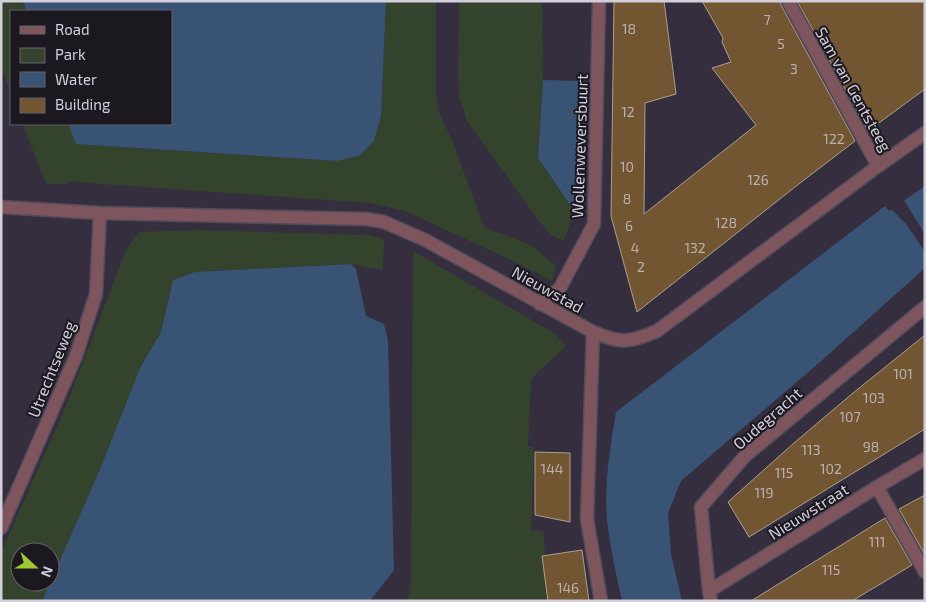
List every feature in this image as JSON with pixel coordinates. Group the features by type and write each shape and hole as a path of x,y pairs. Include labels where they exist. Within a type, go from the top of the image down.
{"street":[{"name":"Wollenweversbuurt","path":"540,304 560,288 594,224 599,1"},
{"name":"Sam van Gentsteeg","path":"788,1 878,166"},
{"name":"Nieuwstad","path":"1,207 100,213 367,219 384,222 425,240 592,332 607,338 623,341 640,339 658,331 925,133"},
{"name":"Utrechtseweg","path":"1,528 76,356 96,294 100,213"},
{"name":"Oudegracht","path":"710,596 701,507 745,456 925,307"},
{"path":"592,332 587,519 601,601"},
{"name":"Nieuwstraat","path":"710,596 877,487 925,459"},
{"path":"877,487 925,572"}],"green space":[{"path":"1,1 22,1 26,10 10,10 10,90 1,67"},
{"path":"386,1 436,1 436,91 438,110 452,140 484,227 531,245 556,264 552,281 405,211 370,203 73,181 67,184 47,184 23,125 68,125 76,144 336,161 381,116"},
{"path":"459,1 542,1 543,80 538,158 573,209 573,215 564,241 551,235 538,220 467,121 459,96"},
{"path":"197,230 368,235 384,239 383,270 351,264 195,272 173,280 161,332 140,368 100,469 60,560 60,542 10,542 10,592 46,592 42,601 1,601 1,552 66,406 126,250 139,232"},
{"path":"413,251 554,333 566,346 531,379 528,446 534,447 531,531 543,531 550,601 407,601 411,585"}],"water":[{"path":"23,1 386,1 381,116 374,141 359,156 336,161 76,144 68,125 172,125 172,10 26,10"},
{"path":"543,80 580,81 579,161 573,209 538,158"},
{"path":"925,186 925,268 820,362 681,481 668,513 671,554 682,601 622,601 615,571 606,506 608,466 616,412 885,206 889,211"},
{"path":"351,264 356,269 366,316 384,324 388,341 394,570 370,601 42,601 46,592 60,592 60,560 100,469 140,368 161,332 173,280 195,272"}],"pier":[{"path":"903,199 925,234 925,252 907,225 890,208"}],"building":[{"path":"614,1 664,1 676,94 645,103 644,214 756,125 712,68 731,62 722,42 723,38 702,1 780,1 855,141 637,312 611,216"},
{"path":"797,1 925,1 925,89 868,131"},
{"path":"925,335 925,429 749,537 728,502 794,443"},
{"path":"535,452 570,453 570,522 535,515"},
{"path":"925,495 925,555 899,509"},
{"path":"885,518 912,565 852,601 751,601"},
{"path":"582,550 589,601 548,601 542,556"}]}
